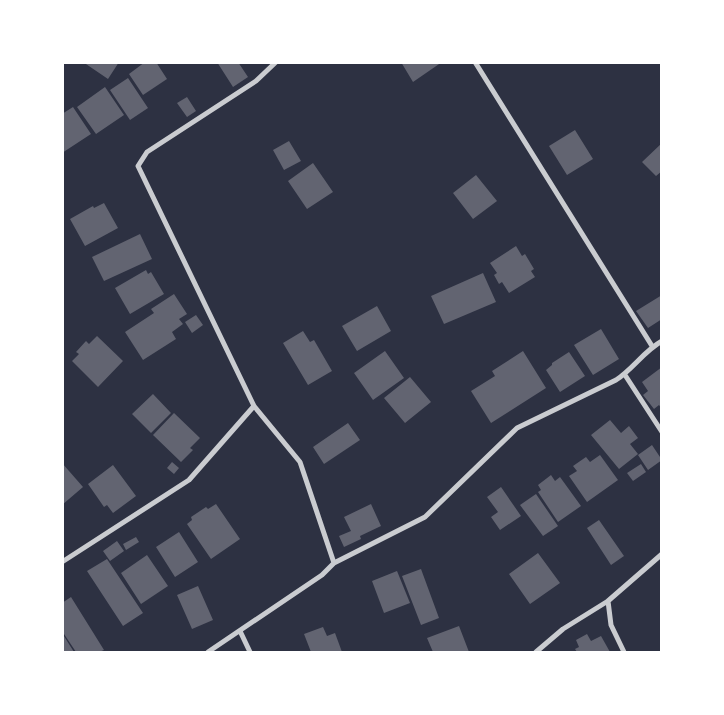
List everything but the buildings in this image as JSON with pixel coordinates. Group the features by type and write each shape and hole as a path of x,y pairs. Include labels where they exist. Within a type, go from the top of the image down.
{"street":[{"path":"276,62 256,81 147,152 138,166 254,406 300,462 334,563"},
{"path":"475,62 652,346"},
{"path":"208,652 322,575 334,563 425,517 517,428 625,375 652,346 662,341"},
{"path":"625,375 662,432"},
{"path":"62,562 189,480 254,406"},
{"path":"536,652 563,629 608,601 662,554"},
{"path":"608,601 611,625 624,652"},
{"path":"240,630 250,652"}]}
